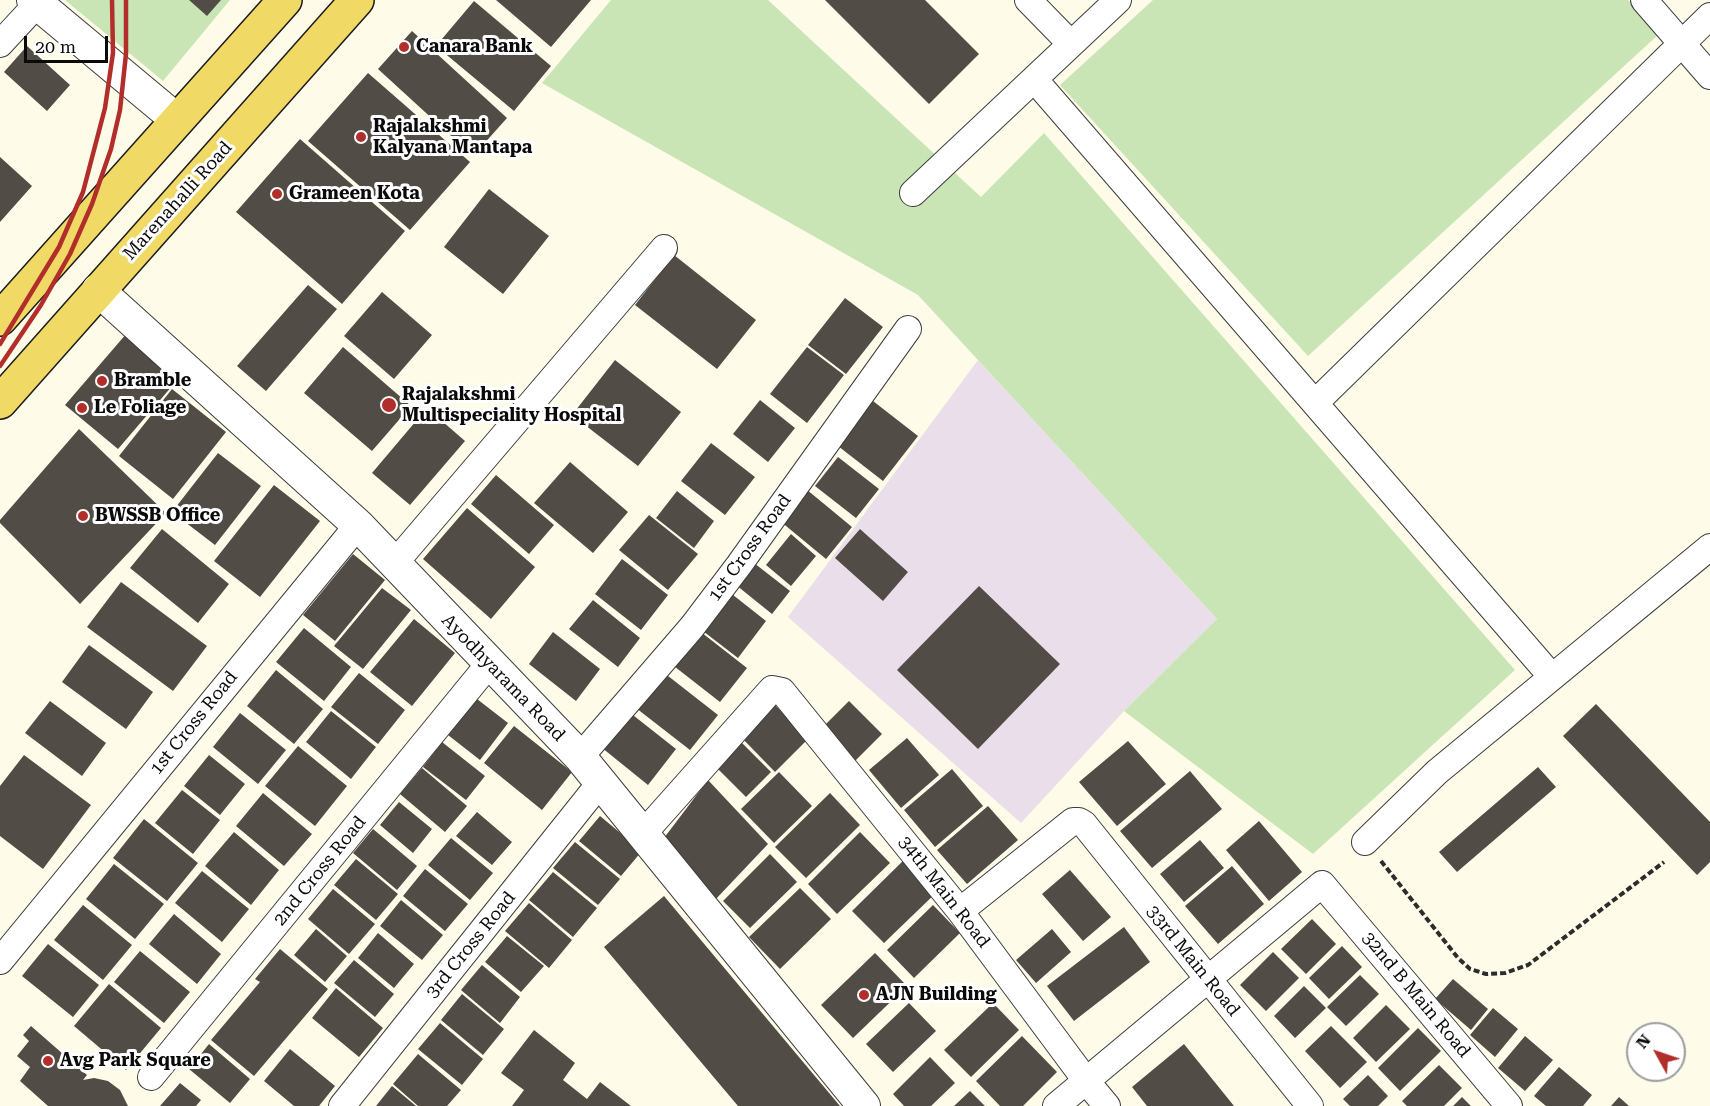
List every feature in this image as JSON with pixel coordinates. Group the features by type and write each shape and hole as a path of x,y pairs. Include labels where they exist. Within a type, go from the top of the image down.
{"main road":[{"path":"0,320 285,0"},
{"name":"Marenahalli Road","path":"0,402 357,0"}],"street":[{"path":"1028,0 1071,44"},
{"path":"913,193 1118,0"},
{"path":"1644,0 1710,76"},
{"path":"0,44 35,2 177,120"},
{"path":"1315,404 1710,16"},
{"path":"1034,79 1552,677"},
{"path":"394,564 664,248"},
{"name":"Ayodhyarama Road","path":"98,290 358,525 580,758 864,1106"},
{"name":"1st Cross Road","path":"580,758 692,627 908,329"},
{"name":"1st Cross Road","path":"0,961 358,525"},
{"path":"1365,842 1437,772 1710,548"},
{"name":"2nd Cross Road","path":"151,1077 489,664"},
{"name":"34th Main Road","path":"642,835 772,689 782,691 960,911 1107,1106"},
{"name":"3rd Cross Road","path":"342,1106 600,783"},
{"name":"33rd Main Road","path":"960,911 1073,821 1084,824 1310,1106"},
{"name":"32nd B Main Road","path":"1207,980 1322,884 1509,1106"},
{"path":"1056,1106 1207,980"}],"path":[{"path":"1365,842 1458,958 1470,969 1486,974 1505,973 1528,965 1664,862"}],"shaded area":[{"path":"978,360 1217,619 1124,711 1021,823 788,617"}],"green space":[{"path":"65,0 230,0 163,81"},
{"path":"611,0 768,0 981,197 1044,133 1515,670 1313,854 1124,711 1217,619 918,295 542,83"},
{"path":"1153,0 1628,0 1659,34 1308,356 1060,85"}],"building":[{"path":"189,0 221,0 207,16"},
{"path":"496,0 591,0 551,47"},
{"path":"825,0 925,0 979,54 929,104"},
{"path":"474,1 551,66 514,111 436,46"},
{"path":"412,31 507,118 473,156 378,69"},
{"path":"27,46 70,85 47,111 4,72"},
{"path":"368,73 470,162 410,230 308,141"},
{"path":"300,139 405,231 342,304 236,212"},
{"path":"0,157 32,186 0,222"},
{"path":"489,189 549,236 503,294 444,247"},
{"path":"674,255 756,320 717,369 635,305"},
{"path":"308,285 337,309 266,391 237,366"},
{"path":"382,292 432,335 394,379 344,336"},
{"path":"845,298 883,327 846,374 808,345"},
{"path":"127,333 179,378 118,449 65,405"},
{"path":"343,347 411,406 372,451 304,393"},
{"path":"807,347 844,375 807,423 770,394"},
{"path":"615,360 681,412 638,466 572,415"},
{"path":"172,389 226,432 173,499 119,456"},
{"path":"760,400 795,428 768,462 733,434"},
{"path":"873,401 918,436 883,481 838,446"},
{"path":"427,408 465,441 410,505 372,473"},
{"name":"BWSSB Office","path":"79,429 166,513 80,604 0,523 0,520"},
{"path":"711,443 755,477 725,515 681,481"},
{"path":"218,453 261,486 215,545 172,512"},
{"path":"838,457 879,489 856,518 815,486"},
{"path":"570,462 628,512 593,553 534,503"},
{"path":"496,475 554,525 529,554 471,504"},
{"path":"274,485 320,521 260,597 214,561"},
{"path":"806,489 852,527 826,559 780,521"},
{"path":"677,491 714,521 694,548 656,518"},
{"path":"467,508 535,567 491,619 423,559"},
{"path":"649,515 698,554 668,590 619,550"},
{"path":"162,529 229,584 198,623 130,568"},
{"path":"860,529 908,572 883,601 835,558"},
{"path":"791,534 816,556 791,586 766,565"},
{"path":"353,554 385,580 335,641 303,615"},
{"path":"622,559 668,595 641,630 595,594"},
{"path":"754,563 790,591 772,614 736,585"},
{"path":"121,582 207,646 173,691 87,627"},
{"path":"979,586 1060,664 978,749 897,670"},
{"path":"382,588 411,610 363,669 334,646"},
{"path":"728,591 766,621 738,658 699,628"},
{"path":"593,600 640,638 618,667 569,629"},
{"path":"414,619 455,653 412,706 370,672"},
{"path":"304,628 351,667 324,701 276,662"},
{"path":"697,629 747,668 720,702 670,663"},
{"path":"553,632 600,669 576,701 529,664"},
{"path":"89,645 153,692 126,729 62,682"},
{"path":"276,670 323,709 294,744 247,706"},
{"path":"663,672 718,715 690,750 636,708"},
{"path":"359,673 405,710 378,744 331,707"},
{"path":"477,699 508,723 480,760 448,735"},
{"path":"50,701 106,743 82,776 25,733"},
{"path":"849,701 882,734 855,761 822,728"},
{"path":"774,704 808,739 775,772 741,737"},
{"path":"1596,704 1710,822 1710,862 1697,875 1563,736"},
{"path":"624,708 676,749 648,785 596,743"},
{"path":"331,711 376,747 351,779 306,742"},
{"path":"240,713 286,750 258,784 213,747"},
{"path":"514,726 572,772 542,810 484,763"},
{"path":"907,738 939,775 901,808 869,770"},
{"path":"1128,741 1166,784 1117,826 1079,782"},
{"path":"442,742 485,776 466,800 423,767"},
{"path":"741,742 771,772 746,797 716,767"},
{"path":"298,746 347,786 315,826 265,786"},
{"path":"24,755 91,805 43,869 0,836 0,786"},
{"path":"209,755 245,784 220,815 184,786"},
{"path":"1538,767 1556,787 1457,872 1439,852"},
{"path":"422,768 467,806 445,832 400,794"},
{"path":"952,769 983,806 935,847 904,810"},
{"path":"1190,771 1222,809 1152,868 1120,831"},
{"path":"779,772 812,806 774,843 741,809"},
{"path":"708,780 768,844 714,901 664,838"},
{"path":"182,790 220,820 193,854 155,823"},
{"path":"263,793 312,834 284,866 236,826"},
{"path":"830,793 860,825 806,878 775,847"},
{"path":"399,802 432,829 413,853 380,825"},
{"path":"988,806 1018,840 967,884 937,850"},
{"path":"477,812 512,842 492,865 456,836"},
{"path":"600,816 642,851 621,876 579,841"},
{"path":"144,819 198,863 167,901 113,858"},
{"path":"1259,821 1302,872 1269,901 1226,850"},
{"path":"373,829 417,866 397,890 353,853"},
{"path":"234,832 279,870 251,905 205,866"},
{"path":"860,832 890,863 837,914 808,884"},
{"path":"451,838 493,873 470,900 428,865"},
{"path":"1200,840 1224,868 1184,902 1160,874"},
{"path":"575,842 620,879 598,905 553,868"},
{"path":"770,854 797,882 750,928 723,901"},
{"path":"908,856 940,889 884,943 852,911"},
{"path":"356,859 398,894 376,920 334,885"},
{"path":"114,864 164,904 135,939 86,899"},
{"path":"1232,866 1264,904 1218,944 1185,906"},
{"path":"425,869 468,904 445,931 403,896"},
{"path":"1070,870 1111,917 1083,941 1042,894"},
{"path":"202,871 249,909 222,942 175,903"},
{"path":"553,872 597,908 573,937 529,900"},
{"path":"800,888 831,919 780,969 749,937"},
{"path":"333,889 375,924 349,954 308,919"},
{"path":"664,896 840,1106 738,1106 604,947"},
{"path":"401,900 443,935 422,960 380,926"},
{"path":"529,903 572,940 549,968 505,931"},
{"path":"83,905 132,945 103,980 54,940"},
{"path":"933,905 960,933 914,978 887,950"},
{"path":"174,914 221,954 197,984 149,944"},
{"path":"1312,919 1336,944 1306,974 1281,949"},
{"path":"1124,927 1150,962 1074,1021 1047,986"},
{"path":"316,929 347,956 325,982 294,955"},
{"path":"1052,929 1071,952 1036,983 1016,960"},
{"path":"378,933 414,964 394,988 358,958"},
{"path":"507,936 544,966 521,992 485,962"},
{"path":"48,944 99,985 73,1017 22,976"},
{"path":"1342,946 1362,967 1329,999 1309,978"},
{"path":"280,949 328,989 254,1076 211,1040 260,982 255,979"},
{"path":"140,951 190,992 164,1023 114,982"},
{"path":"1273,952 1299,978 1266,1011 1240,985"},
{"name":"AJN Building","path":"875,953 907,986 853,1038 821,1005"},
{"path":"354,960 394,994 375,1017 334,983"},
{"path":"482,965 520,997 500,1023 461,990"},
{"path":"1360,975 1379,994 1346,1026 1327,1007"},
{"path":"1453,979 1488,1009 1471,1030 1435,999"},
{"path":"109,984 161,1028 126,1070 74,1026"},
{"path":"1304,986 1326,1008 1295,1038 1274,1016"},
{"path":"336,988 383,1028 359,1057 312,1018"},
{"path":"462,994 504,1029 483,1055 441,1020"},
{"path":"909,1003 936,1031 893,1072 866,1044"},
{"path":"993,1003 1019,1030 971,1077 944,1050"},
{"path":"1386,1005 1410,1029 1376,1062 1353,1038"},
{"path":"1493,1008 1518,1029 1495,1057 1470,1035"},
{"path":"440,1023 483,1059 462,1085 418,1049"},
{"name":"Avg Park Square","path":"31,1026 87,1075 83,1080 94,1078 108,1081 120,1090 128,1106 48,1106 20,1081 30,1067 17,1056 29,1041 23,1035"},
{"path":"1331,1026 1367,1062 1340,1088 1305,1051"},
{"path":"1418,1028 1441,1051 1400,1091 1378,1068"},
{"path":"534,1030 575,1063 563,1080 587,1099 600,1082 631,1106 512,1106 524,1090 501,1073"},
{"path":"1022,1036 1057,1072 1023,1106 1000,1106 976,1081"},
{"path":"1525,1036 1553,1060 1525,1091 1498,1068"},
{"path":"209,1044 250,1079 230,1103 189,1069"},
{"path":"1184,1044 1234,1106 1147,1106 1132,1087"},
{"path":"290,1049 335,1086 319,1106 294,1106 264,1081"},
{"path":"418,1054 461,1090 447,1106 418,1106 393,1084"},
{"path":"930,1057 955,1083 931,1106 904,1106 893,1094"},
{"path":"1439,1065 1462,1088 1444,1106 1407,1106 1402,1101"},
{"path":"1559,1067 1592,1095 1583,1106 1546,1106 1534,1096"},
{"path":"1368,1075 1388,1096 1378,1106 1350,1106 1343,1099"},
{"path":"180,1083 201,1100 196,1106 160,1106"},
{"path":"392,1086 416,1106 376,1106"},
{"path":"970,1091 985,1106 954,1106"},
{"path":"1462,1097 1471,1106 1453,1106"},
{"path":"1619,1097 1629,1106 1611,1106"}],"railway":[{"path":"0,344 59,247 83,192 105,108 113,53 112,0"},
{"path":"0,366 41,305 70,254 92,204 111,149 120,110 126,54 126,0"}],"place":[{"name":"Canara Bank","path":"404,47"},
{"name":"Rajalakshmi Kalyana Mantapa","path":"361,137"},
{"name":"Grameen Kota","path":"277,194"},
{"name":"Bramble","path":"102,381"},
{"name":"Rajalakshmi Multispeciality Hospital","path":"389,405"},
{"name":"Le Foliage","path":"82,408"},
{"name":"BWSSB Office","path":"83,516"},
{"name":"AJN Building","path":"864,995"},
{"name":"Avg Park Square","path":"48,1061"}]}
